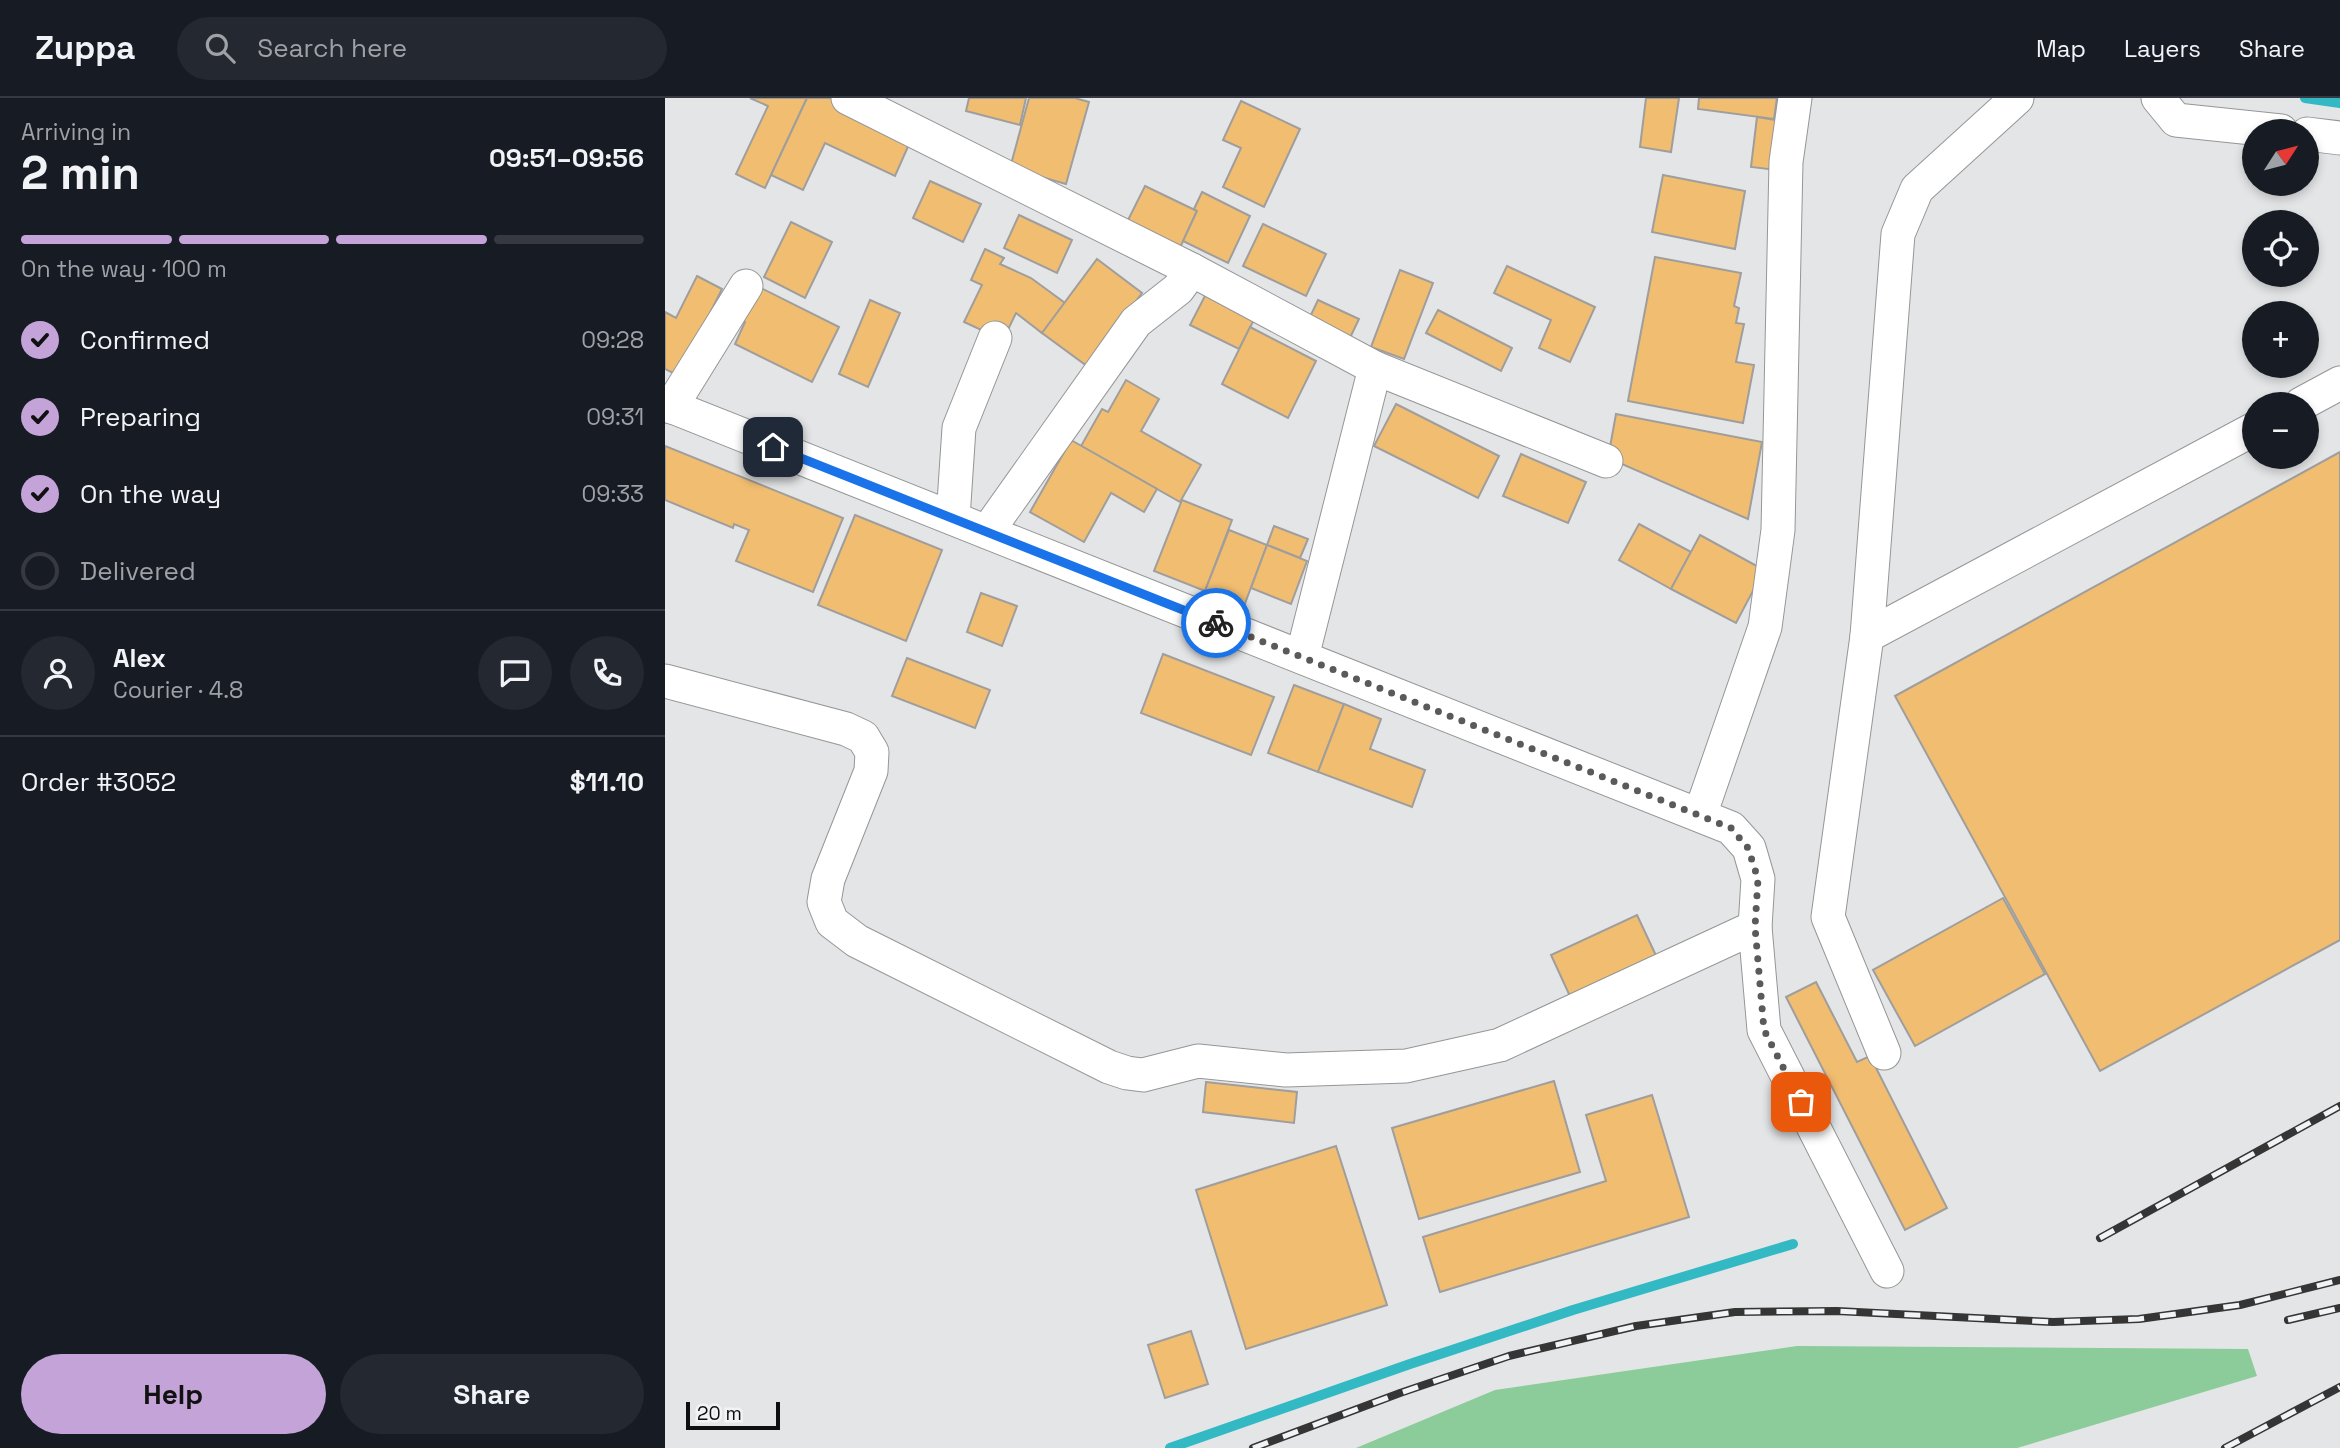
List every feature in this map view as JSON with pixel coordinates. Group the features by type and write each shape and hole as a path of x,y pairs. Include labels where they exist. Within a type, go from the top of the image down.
{"street":[{"path":"848,98 1192,270 1375,368 1606,461"},
{"path":"1700,815 1765,627 1776,544 1786,162 1795,98"},
{"path":"1884,1053 1828,918 1867,636 1898,234 1917,189 2017,98"},
{"path":"2158,98 2176,120 2242,127"},
{"path":"2319,135 2340,138"},
{"path":"987,532 1136,322 1178,289 1192,270"},
{"path":"746,286 668,405 1731,828 1748,848 1758,879 1755,927 1764,1030 1887,1271"},
{"path":"953,518 959,428 995,338"},
{"path":"1302,657 1375,368"},
{"path":"2319,394 2340,383"},
{"path":"1867,636 2242,435"},
{"path":"665,681 846,729 863,737 873,752 871,771 828,878 824,902 832,922 857,941 1109,1067 1127,1073 1143,1075 1198,1061 1286,1070 1406,1066 1500,1045 1755,927"}],"green space":[{"path":"1797,1346 2248,1349 2257,1376 2017,1448 1356,1448 1495,1390"}],"building":[{"path":"750,98 807,98 765,188 736,174 768,106"},
{"path":"807,98 845,98 910,142 895,176 825,143 803,190 771,175"},
{"path":"969,98 1026,98 1020,125 966,111"},
{"path":"1029,98 1075,98 1089,102 1066,184 1010,168"},
{"path":"1646,98 1679,98 1671,152 1640,147"},
{"path":"1699,98 1777,98 1774,119 1698,109"},
{"path":"1241,101 1300,129 1264,207 1223,187 1241,148 1223,140"},
{"path":"1757,117 1782,121 1776,170 1751,167"},
{"path":"1663,175 1745,191 1735,249 1652,232"},
{"path":"930,181 981,204 963,242 913,218"},
{"path":"1145,186 1197,211 1179,250 1126,224"},
{"path":"1202,192 1250,216 1228,263 1183,241 1197,211 1194,209"},
{"path":"1019,215 1072,240 1057,273 1004,248"},
{"path":"791,222 832,242 805,298 764,277"},
{"path":"1263,224 1326,254 1306,296 1243,266"},
{"path":"985,249 1004,258 1000,264 1031,278 1065,303 1042,333 1016,313 1003,340 964,322 982,285 971,280"},
{"path":"1655,257 1741,273 1734,306 1739,308 1736,323 1744,324 1736,362 1754,365 1743,423 1628,401"},
{"path":"1097,259 1142,293 1087,366 1042,333"},
{"path":"1507,266 1595,307 1570,362 1539,348 1551,320 1494,293"},
{"path":"1400,270 1433,283 1404,359 1371,347"},
{"path":"697,276 722,289 679,376 665,369 665,312 676,318"},
{"path":"759,287 839,327 812,382 735,344 745,322 742,320"},
{"path":"1209,288 1258,312 1239,349 1190,325"},
{"path":"870,300 900,313 868,387 839,374"},
{"path":"1318,300 1359,319 1350,338 1309,319"},
{"path":"1438,310 1512,348 1501,371 1426,333"},
{"path":"1250,327 1316,361 1288,418 1222,384"},
{"path":"1126,380 1159,399 1141,431 1201,465 1180,502 1081,446 1102,409 1108,412"},
{"path":"1396,404 1499,456 1478,498 1374,446"},
{"path":"1616,414 1762,442 1748,519 1608,458"},
{"path":"1071,440 1157,489 1144,512 1111,493 1084,542 1030,512"},
{"path":"665,446 843,518 813,592 736,561 749,530 734,524 733,528 665,500"},
{"path":"2340,452 2340,940 2100,1071 1895,696 2309,469 2319,469 2319,464"},
{"path":"1521,454 1586,482 1568,523 1503,496"},
{"path":"1182,500 1232,520 1205,591 1154,571"},
{"path":"855,515 942,550 906,641 818,605"},
{"path":"1639,524 1691,552 1671,589 1619,560"},
{"path":"1274,526 1308,539 1300,558 1267,545"},
{"path":"1229,530 1267,545 1244,606 1205,591"},
{"path":"1700,535 1764,570 1736,623 1671,589"},
{"path":"1267,545 1307,561 1291,604 1251,588"},
{"path":"981,593 1017,606 1002,646 967,632"},
{"path":"1163,654 1274,697 1251,755 1141,713"},
{"path":"907,658 990,690 975,728 892,696"},
{"path":"1294,685 1344,704 1318,772 1268,753"},
{"path":"1344,704 1381,719 1370,749 1425,770 1412,807 1318,772"},
{"path":"2003,898 2045,974 1915,1046 1873,970"},
{"path":"1637,915 1660,964 1574,1005 1551,955"},
{"path":"1816,982 1857,1062 1870,1056 1947,1208 1905,1230 1786,997"},
{"path":"1554,1081 1580,1172 1419,1219 1392,1128"},
{"path":"1206,1082 1297,1092 1294,1123 1203,1112"},
{"path":"1652,1095 1689,1217 1440,1292 1423,1237 1606,1181 1586,1115"},
{"path":"1336,1146 1387,1305 1246,1349 1196,1190"},
{"path":"1191,1331 1208,1384 1165,1398 1148,1345"}],"waterway":[{"path":"2305,98 2340,103"},
{"path":"1170,1448 1573,1310 1793,1244"}],"railway":[{"path":"2100,1238 2340,1106"},
{"path":"1253,1448 1509,1356 1636,1326 1735,1312 1837,1311 2053,1322 2139,1319 2240,1305 2340,1280"},
{"path":"2288,1320 2340,1308"},
{"path":"2225,1448 2340,1387"}],"way so far":[{"path":"1216,623 1731,828 1748,848 1758,879 1755,927 1764,1030 1801,1102"}],"route":[{"path":"773,447 1216,623"}]}
